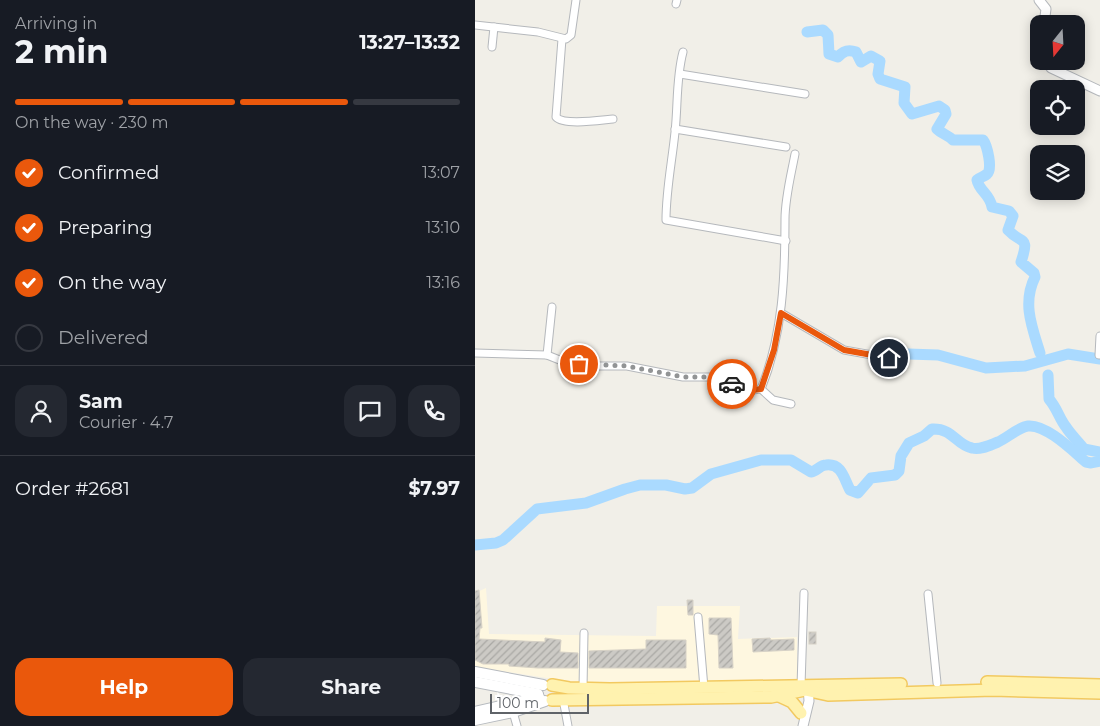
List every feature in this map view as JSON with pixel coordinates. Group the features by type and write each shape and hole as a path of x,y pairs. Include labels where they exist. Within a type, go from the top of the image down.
{"main road":[{"path":"475,672 547,695"},
{"path":"475,682 547,695 779,696 805,688"},
{"path":"475,712 547,695 583,689 805,688 844,690 981,686 1040,682 1100,685"},
{"path":"844,690 937,683 1100,693"},
{"path":"475,720 513,712 547,695"},
{"path":"779,696 792,702 803,719"}],"street":[{"path":"475,25 552,35 562,39 569,38 576,0"},
{"path":"1039,0 1046,9 1045,15"},
{"path":"492,48 494,27"},
{"path":"562,39 556,117 558,120 567,122 613,119"},
{"path":"683,52 675,101 675,129 667,186 666,220 785,241"},
{"path":"1055,70 1100,90"},
{"path":"680,74 805,94"},
{"path":"675,129 786,147"},
{"path":"761,389 774,350 781,313 787,254 785,219 795,154"},
{"path":"547,355 552,307"},
{"path":"781,313 844,350 889,358"},
{"path":"1099,355 1100,336"},
{"path":"475,354 547,355 571,362 627,366 683,377 722,378 744,391 761,389 773,400 791,404"},
{"path":"803,719 805,688 804,593"},
{"path":"928,594 937,683"},
{"path":"698,617 704,688"},
{"path":"583,689 584,633"},
{"path":"547,695 567,726"},
{"path":"513,712 517,726"}],"shaded area":[{"path":"486,588 489,634 656,636 657,606 740,606 738,639 797,637 797,681 579,683 475,667 475,593"}],"building":[{"path":"479,590 482,628 480,628 479,639 545,642 545,638 561,640 560,652 578,653 578,668 538,668 509,666 509,664 483,664 475,660 475,591"},
{"path":"687,600 693,600 693,615 688,615"},
{"path":"709,618 731,618 733,668 719,668 718,635 709,634"},
{"path":"809,632 816,632 816,644 809,644"},
{"path":"770,638 771,640 794,639 794,650 753,652 752,639"},
{"path":"646,640 686,640 686,668 589,668 589,651 646,649"}],"waterway":[{"path":"807,32 823,30 828,35 829,54 838,57 844,52 851,51 856,52 861,62 871,56 880,61 878,74 880,79 905,87 904,103 912,114 939,106 945,110 946,114 937,129 953,140 983,140 988,152 989,171 977,180 978,184 989,199 992,207 1009,211 1013,216 1008,230 1025,244 1021,262 1034,273 1035,277 1029,296 1029,306 1031,324 1040,353"},
{"path":"908,354 938,355 986,368 1025,366 1068,354 1100,359"},
{"path":"1048,375 1049,399 1070,433 1084,449 1100,452"},
{"path":"475,545 496,543 503,540 537,509 586,503 640,485 692,488 711,474 761,460 791,460 811,472 824,465 831,465 839,469 850,490 858,493 871,478 895,475 899,471 901,456 909,443 924,436 932,429 945,431 962,444 979,448 998,442 1024,427 1035,427 1043,429 1059,439 1086,462 1100,461"}],"way so far":[{"path":"579,364 611,367 627,366 691,378 722,378 732,384"}],"route":[{"path":"732,384 744,391 761,389 774,350 781,313 834,346 844,350 889,358"}]}
